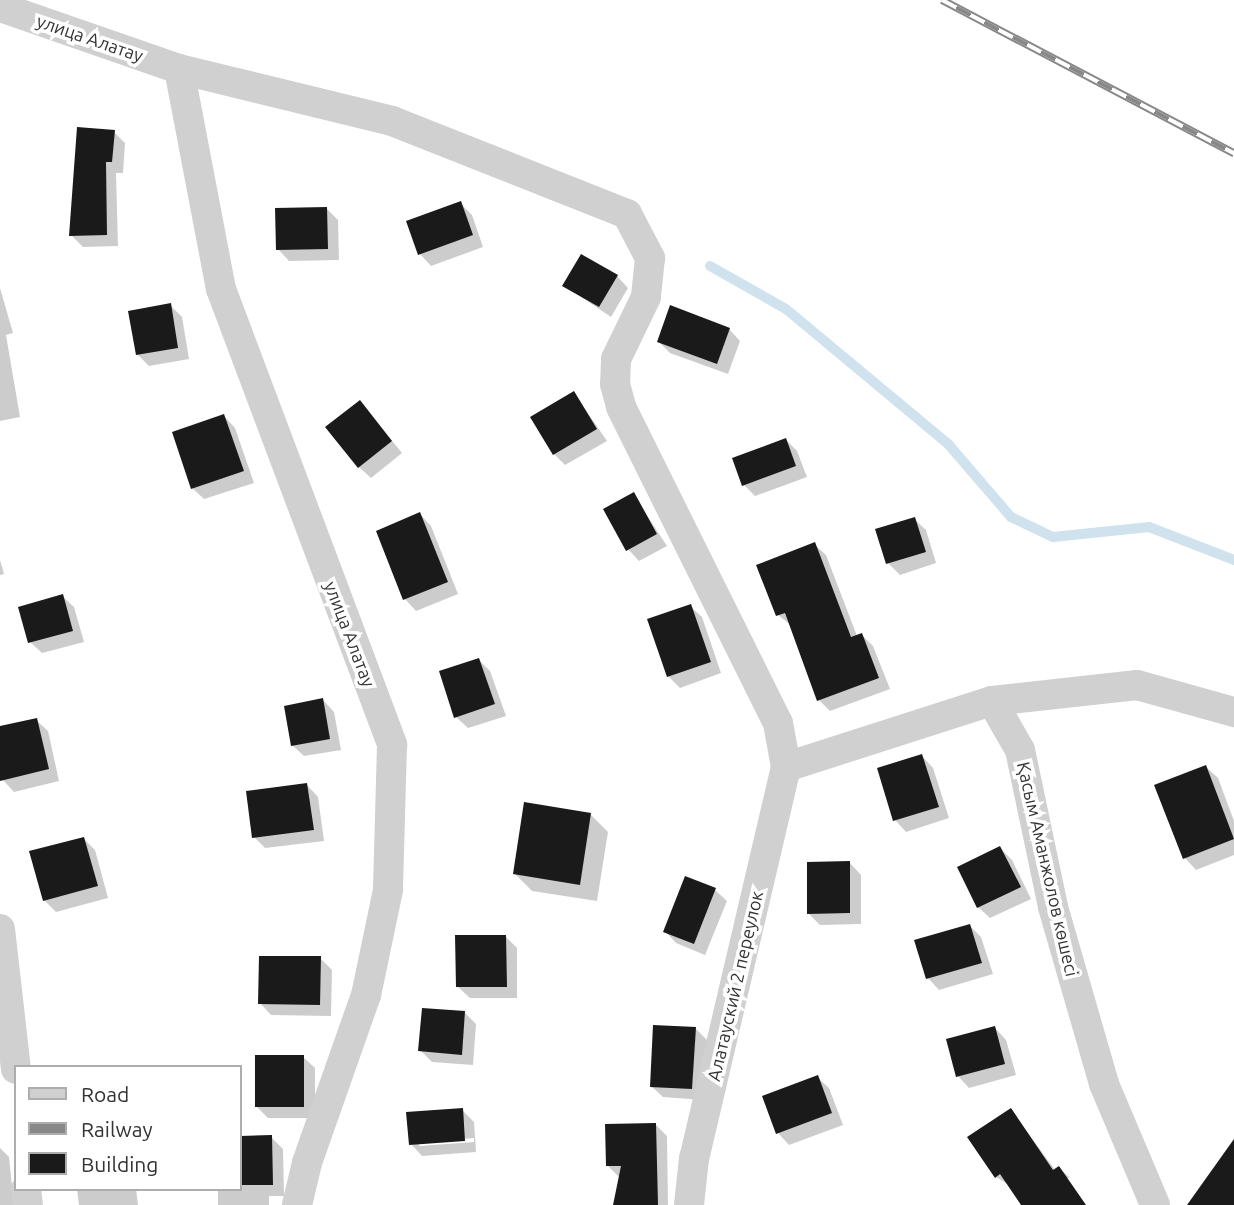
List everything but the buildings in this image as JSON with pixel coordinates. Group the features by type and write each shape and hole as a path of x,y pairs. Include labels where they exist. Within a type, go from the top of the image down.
{"street":[{"name":"улица Алатау","path":"0,7 179,69 392,121 627,214 650,258 646,297 616,359 615,384 621,407 778,723 786,767"},
{"name":"улица Алатау","path":"179,69 221,289 392,745 388,890 366,995 307,1163 297,1205"},
{"path":"786,767 992,701 1137,685 1234,712"},
{"name":"Қасым Аманжолов көшесі","path":"992,701 1020,750 1053,907 1104,1084 1144,1200"},
{"name":"Алатауский 2 переулок","path":"689,1205 694,1158 786,767"},
{"path":"0,929 16,1065"}],"waterway":[{"path":"710,266 786,309 949,445 1011,517 1053,537 1149,527 1234,560"}],"railway":[{"path":"942,0 1234,153"}]}
